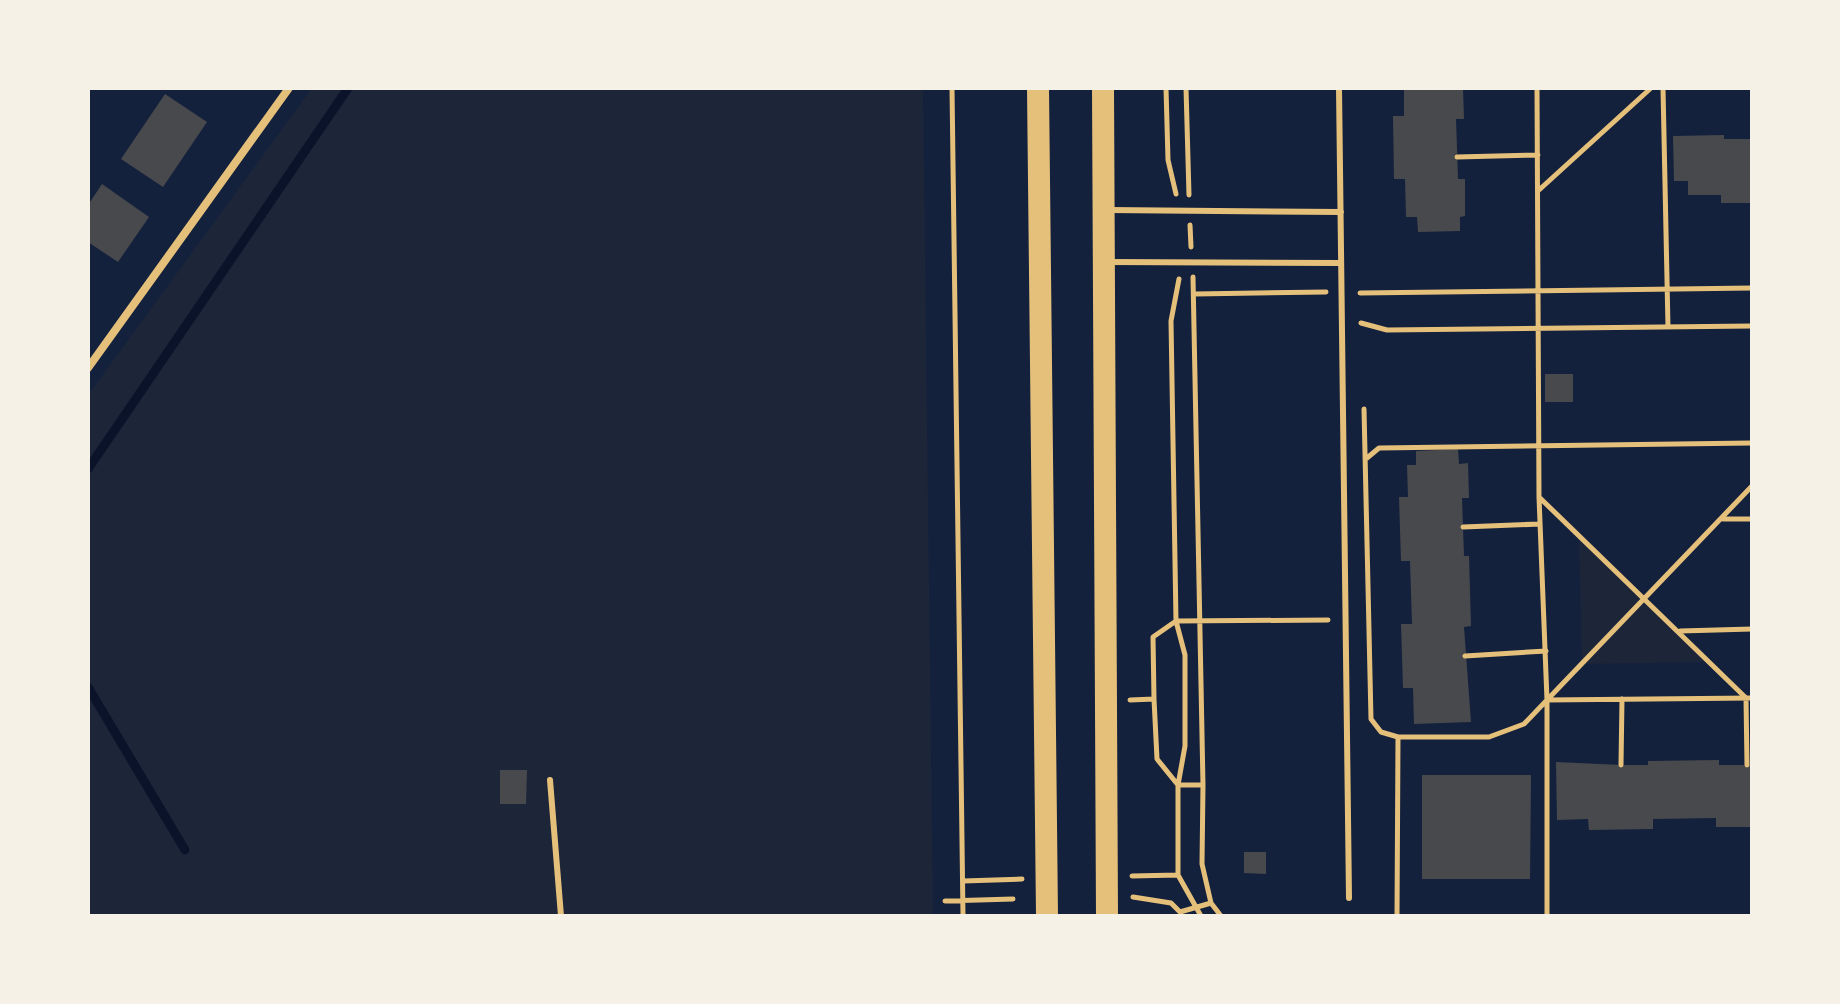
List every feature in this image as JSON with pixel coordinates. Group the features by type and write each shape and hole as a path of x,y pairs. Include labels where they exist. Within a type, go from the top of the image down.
{"highway":[{"path":"1038,88 1047,916"},
{"path":"1103,88 1107,916"}],"street":[{"path":"88,368 289,88"}],"lane":[{"path":"1339,88 1343,619 1349,898"},
{"path":"1104,210 1341,212"},
{"path":"1104,262 1341,263"},
{"path":"550,780 561,916"}],"path":[{"path":"952,88 963,916"},
{"path":"1166,88 1168,160 1181,213 1183,261 1171,321 1176,621 1185,655 1185,746 1178,785 1178,875 1201,916"},
{"path":"1186,88 1195,294 1202,864 1211,903 1221,916"},
{"path":"1537,88 1538,446 1547,700 1547,916"},
{"path":"1538,191 1651,88"},
{"path":"1663,88 1668,327"},
{"path":"1457,157 1538,155"},
{"path":"1360,277 1361,334"},
{"path":"1195,294 1752,288"},
{"path":"1361,323 1387,330 1752,326"},
{"path":"1364,402 1371,719 1381,732 1398,737 1502,735 1524,724 1752,486"},
{"path":"1366,458 1379,448 1752,443"},
{"path":"1539,497 1749,698 1747,765"},
{"path":"1722,519 1752,519"},
{"path":"1463,527 1540,524"},
{"path":"1178,785 1157,759 1153,637 1176,621 1198,623 1368,617"},
{"path":"1679,631 1752,629"},
{"path":"1465,656 1546,651"},
{"path":"1547,700 1749,698"},
{"path":"1105,701 1154,699"},
{"path":"1621,765 1622,699"},
{"path":"1397,916 1398,737"},
{"path":"1178,785 1203,785"},
{"path":"1133,897 1171,903 1180,914 1211,903"},
{"path":"945,901 1013,899"}],"shaded area":[{"path":"312,88 923,88 933,916 88,916 88,395"},
{"path":"1579,535 1712,662 1582,664"}],"building":[{"path":"1404,88 1463,88 1464,119 1456,119 1458,179 1465,179 1465,216 1460,217 1460,231 1418,232 1417,217 1406,217 1405,179 1394,179 1393,116 1404,116"},
{"path":"165,94 207,122 163,187 121,159"},
{"path":"1724,135 1724,139 1752,139 1752,203 1721,203 1721,195 1688,195 1688,181 1674,181 1673,136"},
{"path":"102,184 149,217 118,262 88,242 88,205"},
{"path":"1545,374 1573,374 1573,402 1545,402"},
{"path":"1458,449 1459,464 1468,463 1469,498 1462,498 1464,556 1469,556 1471,626 1464,627 1471,722 1414,724 1413,688 1403,688 1401,624 1412,624 1410,561 1401,561 1399,497 1408,497 1407,465 1416,465 1416,451"},
{"path":"1719,760 1719,765 1752,765 1752,827 1716,827 1716,818 1653,819 1653,829 1589,830 1588,819 1557,820 1556,762 1648,765 1648,761"},
{"path":"500,770 527,770 526,804 500,804"},
{"path":"1422,775 1531,775 1530,879 1422,879"},
{"path":"1244,852 1266,852 1266,874 1244,873"}],"waterway":[{"path":"88,469 348,88"},
{"path":"88,687 185,850"}]}
